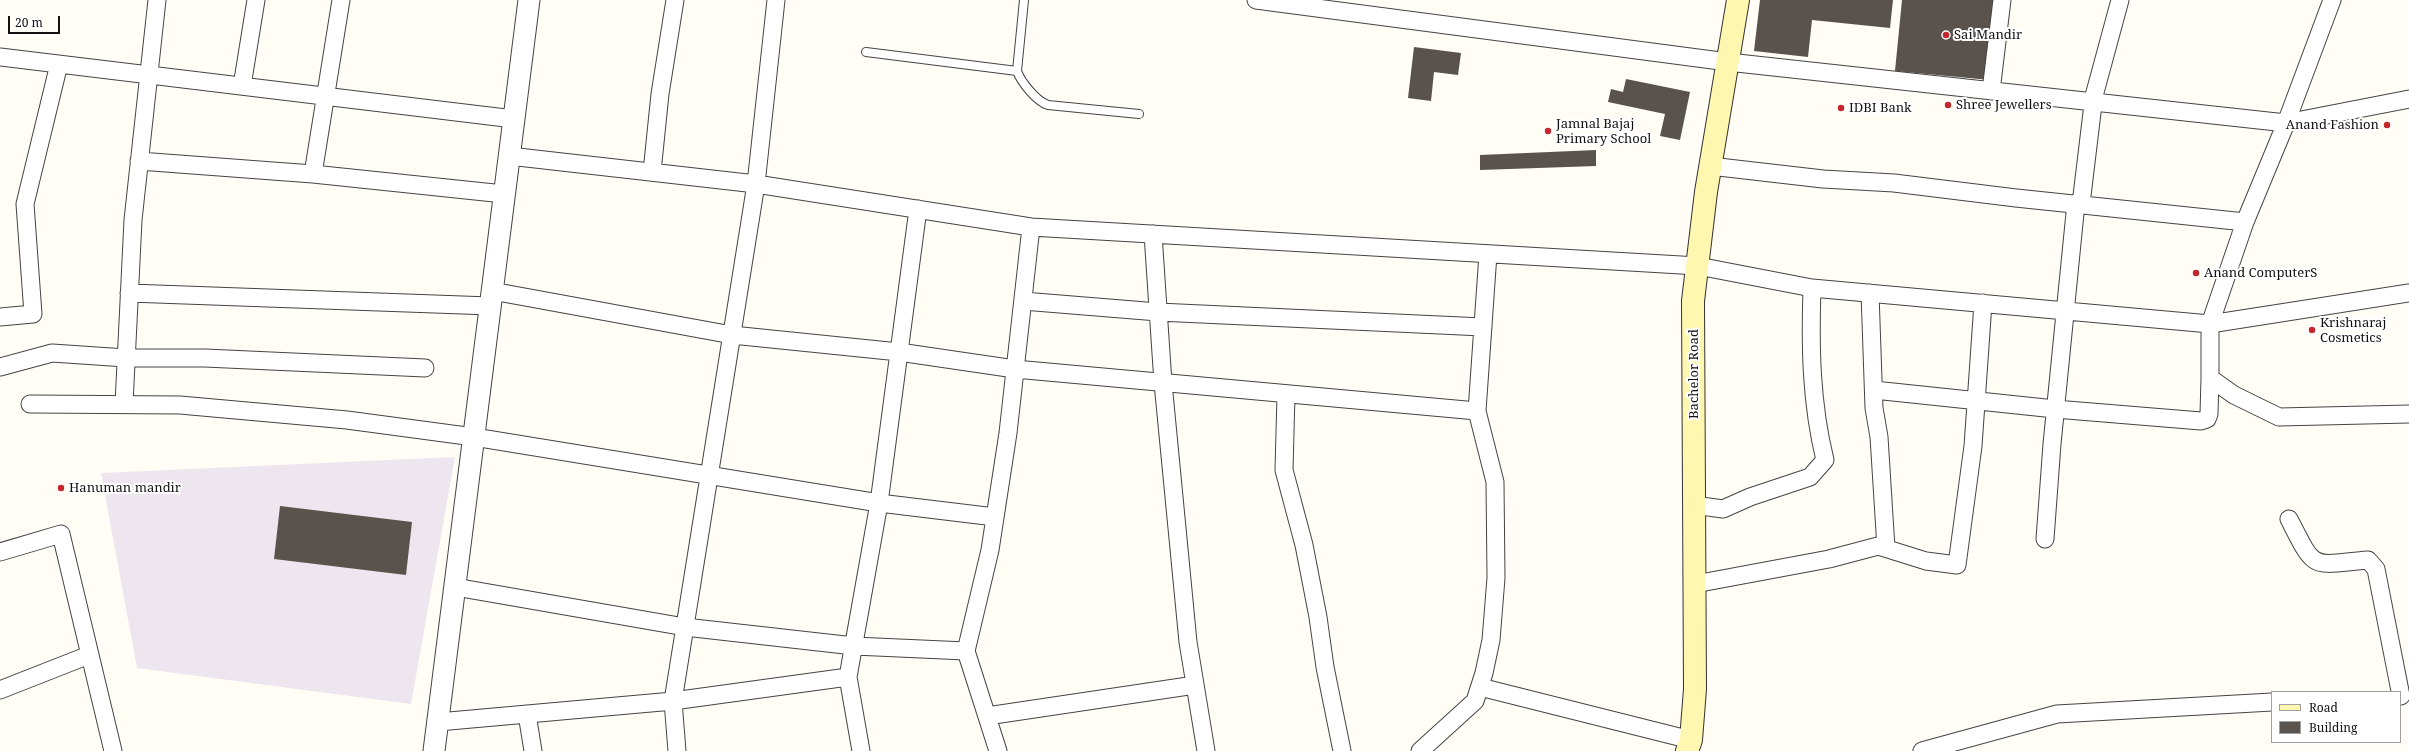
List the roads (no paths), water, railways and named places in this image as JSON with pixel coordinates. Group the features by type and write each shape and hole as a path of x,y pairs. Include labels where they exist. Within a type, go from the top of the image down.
{"main road":[{"name":"Bachelor Road","path":"1689,745 1695,689 1693,301 1710,166 1738,0"}],"street":[{"path":"124,404 133,220 157,0"},
{"path":"242,86 256,0"},
{"path":"313,174 341,0"},
{"path":"434,751 529,0"},
{"path":"652,172 660,94 674,0"},
{"path":"677,751 672,701 756,184 776,0"},
{"path":"1256,0 1728,62 2286,123 2409,99"},
{"path":"1991,91 2002,0"},
{"path":"2045,539 2064,311 2093,102 2120,0"},
{"path":"1874,390 2055,409 2201,421 2207,419 2210,414 2210,324 2245,222 2286,123 2332,0"},
{"path":"0,57 514,119"},
{"path":"0,317 33,314 25,204 59,64"},
{"path":"509,156 756,184 1031,227 1698,266 1812,288 2210,324 2409,293"},
{"path":"139,161 313,174 504,194"},
{"path":"1710,166 1823,179 1894,183 2245,222"},
{"path":"861,751 848,677 879,503 918,209"},
{"path":"998,751 966,651 990,550 1015,369 1031,227"},
{"path":"1153,234 1163,383 1188,642 1206,751"},
{"path":"1420,751 1476,701 1491,640 1496,578 1494,482 1477,411 1488,254"},
{"path":"1694,505 1723,509 1750,497 1810,478 1825,460 1816,424 1812,386 1810,350 1812,288"},
{"path":"129,293 491,299 732,335 899,352 1015,369 1286,395 1477,411"},
{"path":"1870,293 1874,390 1879,437 1886,548"},
{"path":"1023,301 1158,312 1483,328"},
{"path":"1694,584 1829,559 1878,546 1926,561 1957,565 1973,446 1983,303"},
{"path":"0,367 52,353 126,358 205,358 425,368"},
{"path":"2210,378 2234,395 2279,417 2409,414"},
{"path":"1286,395 1284,470 1304,545 1318,617 1325,667 1342,751"},
{"path":"30,404 180,405 347,420 474,437 879,503 995,517"},
{"path":"2289,519 2308,556 2313,561 2321,564 2368,560 2373,563 2376,569 2403,697"},
{"path":"0,552 61,534 113,751"},
{"path":"455,587 685,627 854,646 966,651"},
{"path":"0,690 89,655"},
{"path":"438,722 672,701 848,677"},
{"path":"987,716 1195,685"},
{"path":"1480,687 1689,745"},
{"path":"1922,751 2057,714 2271,702"},
{"path":"527,714 533,751"}],"lane":[{"path":"1024,0 1017,71 1019,76 1043,103 1139,114"},
{"path":"866,52 1017,71"}],"place":[{"name":"Sai Mandir","path":"1946,35"},
{"name":"Shree Jewellers","path":"1948,105"},
{"name":"IDBI Bank","path":"1841,108"},
{"name":"Anand Fashion","path":"2387,125"},
{"name":"Jamnal Bajaj Primary School","path":"1548,131"},
{"name":"Anand ComputerS","path":"2196,273"},
{"name":"Krishnaraj Cosmetics","path":"2312,330"},
{"name":"Hanuman mandir","path":"61,488"}]}
